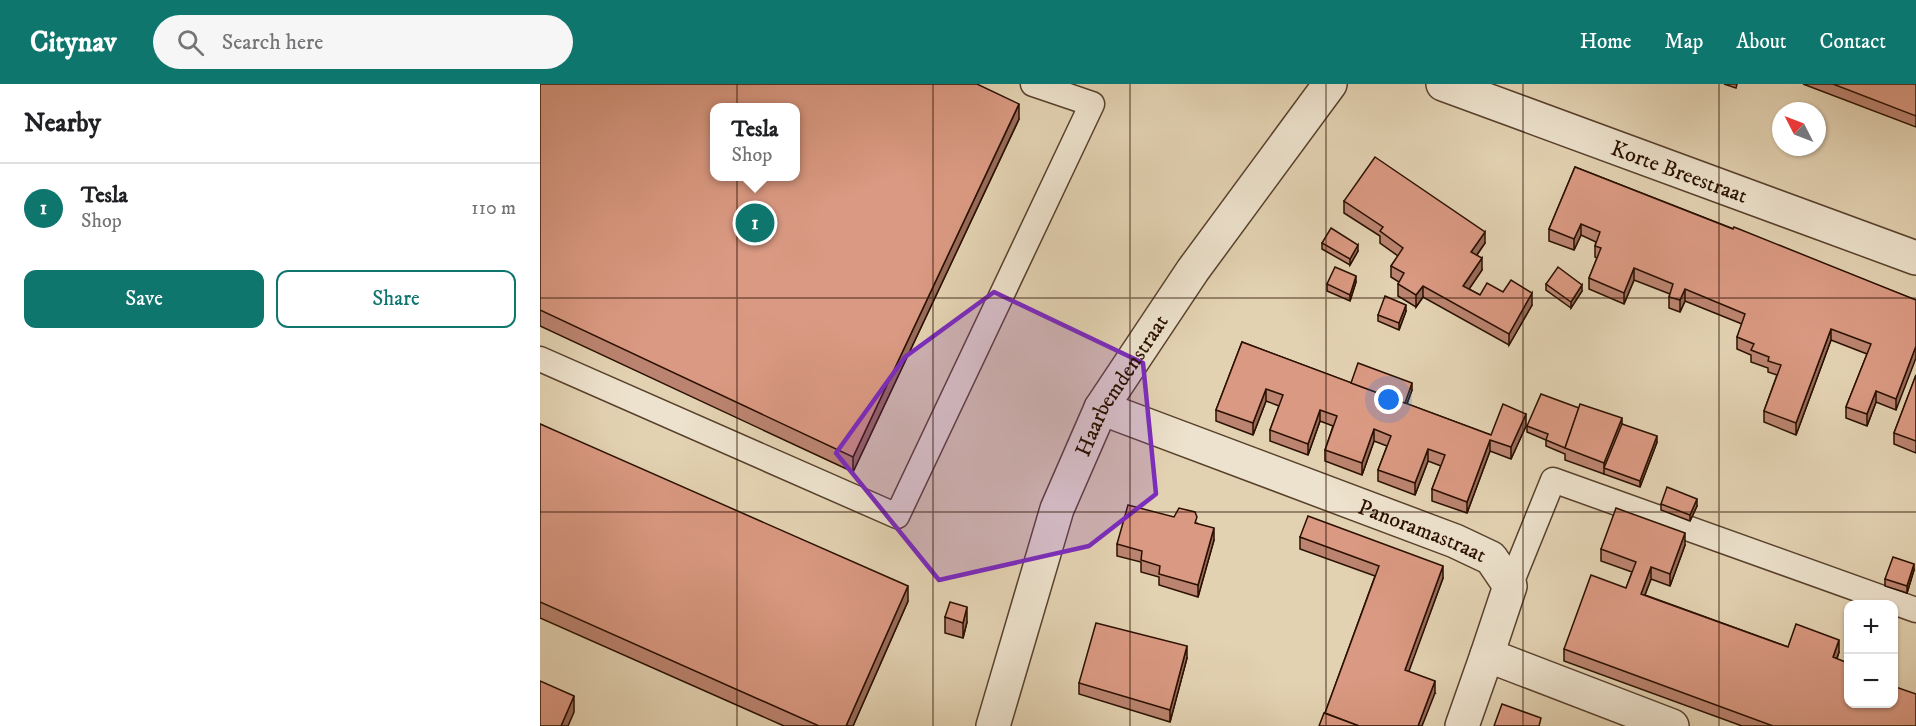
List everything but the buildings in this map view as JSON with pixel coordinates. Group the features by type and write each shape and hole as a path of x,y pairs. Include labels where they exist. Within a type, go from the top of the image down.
{"street":[{"name":"Haarbemdenstraat","path":"993,726 1057,509 1101,408 1193,270 1330,84"},
{"name":"Korte Breestraat","path":"1443,84 1916,258"},
{"name":"Panoramastraat","path":"1101,408 1455,541 1491,558 1510,586"},
{"path":"1462,726 1510,586"},
{"path":"1487,655 1672,726"}],"lane":[{"path":"540,359 897,516 1092,104 1033,84"},
{"path":"1510,586 1553,480 1916,610"}],"highlighted area":[{"path":"994,292 1143,363 1156,494 1089,546 939,580 836,453 905,357"}],"place":[{"name":"Tesla","path":"755,223"}]}
